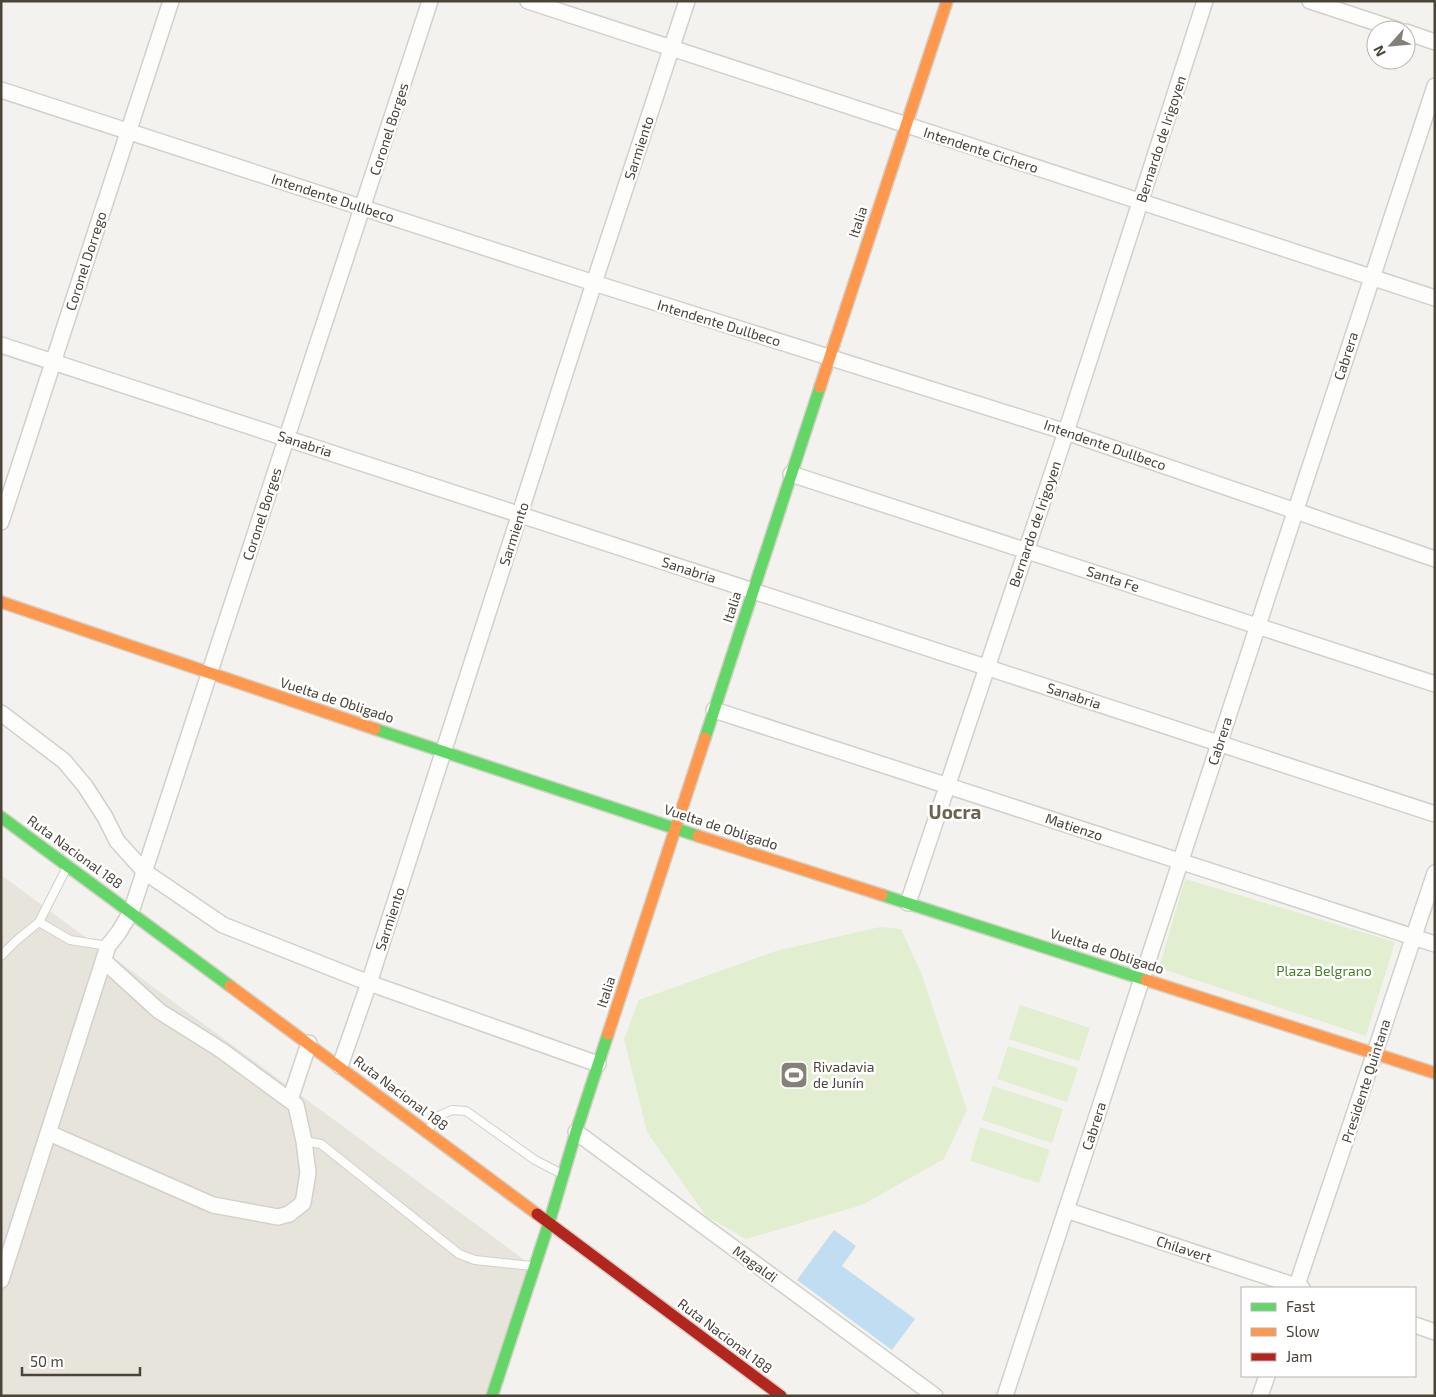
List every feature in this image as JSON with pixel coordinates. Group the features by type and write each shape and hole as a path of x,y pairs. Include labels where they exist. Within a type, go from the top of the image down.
{"main road":[{"name":"Italia","path":"492,1396 598,1064 947,1"},
{"name":"Vuelta de Obligado","path":"1,602 210,674 675,828 1435,1073"},
{"name":"Ruta Nacional 188","path":"1,817 340,1066 781,1396"}],"street":[{"name":"Coronel Dorrego","path":"1,522 171,1"},
{"name":"Coronel Borges","path":"108,946 131,912 145,872 430,1"},
{"name":"Intendente Cichero","path":"528,1 1435,298"},
{"name":"Sarmiento","path":"340,1066 369,983 687,1"},
{"name":"Bernardo de Irigoyen","path":"908,903 1066,432 1205,1"},
{"path":"1310,1 1368,20"},
{"path":"1416,35 1435,42"},
{"name":"Cabrera","path":"1005,1396 1435,86"},
{"name":"Intendente Dullbeco","path":"1,90 594,284 1066,432 1435,559"},
{"name":"Sanabria","path":"1,345 1435,814"},
{"name":"Santa Fe","path":"791,474 1435,684"},
{"name":"Matienzo","path":"714,710 1435,944"},
{"path":"1,713 64,761 85,786 105,817 116,842 145,872 223,925 369,983 598,1064"},
{"name":"Presidente Quintana","path":"1298,1287 1435,873"},
{"path":"1,1280 108,946"},
{"path":"49,1133 213,1205 278,1217 289,1214 303,1203 308,1172 304,1141 296,1105 221,1050 159,1011 104,961"},
{"path":"290,1100 309,1043"},
{"name":"Magaldi","path":"576,1132 935,1396"},
{"name":"Chilavert","path":"1066,1210 1295,1287"},
{"path":"1416,1325 1435,1332"},
{"path":"1260,1396 1267,1377"}],"lane":[{"path":"1,956 39,922 68,866"},
{"path":"39,922 70,940 108,946"},
{"path":"427,1131 440,1115 452,1110 466,1111 535,1160 563,1175"},
{"path":"304,1141 321,1144 459,1254 475,1260 534,1266"}],"shaded area":[{"path":"1,875 534,1267 492,1396 1,1396"}],"green space":[{"name":"Plaza Belgrano","path":"1185,879 1395,942 1366,1036 1159,968"},
{"name":"Rivadavia de Junín","path":"880,927 901,929 922,975 967,1110 944,1159 862,1205 746,1239 706,1216 647,1132 624,1039 639,1000 776,951"},
{"path":"1020,1005 1090,1028 1079,1061 1009,1039"},
{"path":"1008,1046 1078,1068 1067,1102 997,1079"},
{"path":"993,1086 1063,1109 1052,1143 982,1120"},
{"path":"980,1127 1050,1150 1039,1183 970,1161"}],"water":[{"path":"834,1230 856,1246 842,1266 915,1319 892,1350 797,1280"}],"traffic: fast":[{"path":"705,738 820,387"},
{"path":"375,729 698,836"},
{"path":"1,817 230,986"},
{"path":"882,895 1146,980"},
{"path":"492,1396 608,1034"}],"traffic: slow":[{"path":"820,387 947,1"},
{"path":"1,602 375,729"},
{"path":"608,1034 705,738"},
{"path":"698,836 882,895"},
{"path":"1146,980 1435,1073"},
{"path":"230,986 537,1214"}],"traffic: jam":[{"path":"537,1214 781,1396"}],"place":[{"name":"Rivadavia de Junín","path":"794,1075"}],"district":[{"name":"Uocra","path":"955,812"}]}
